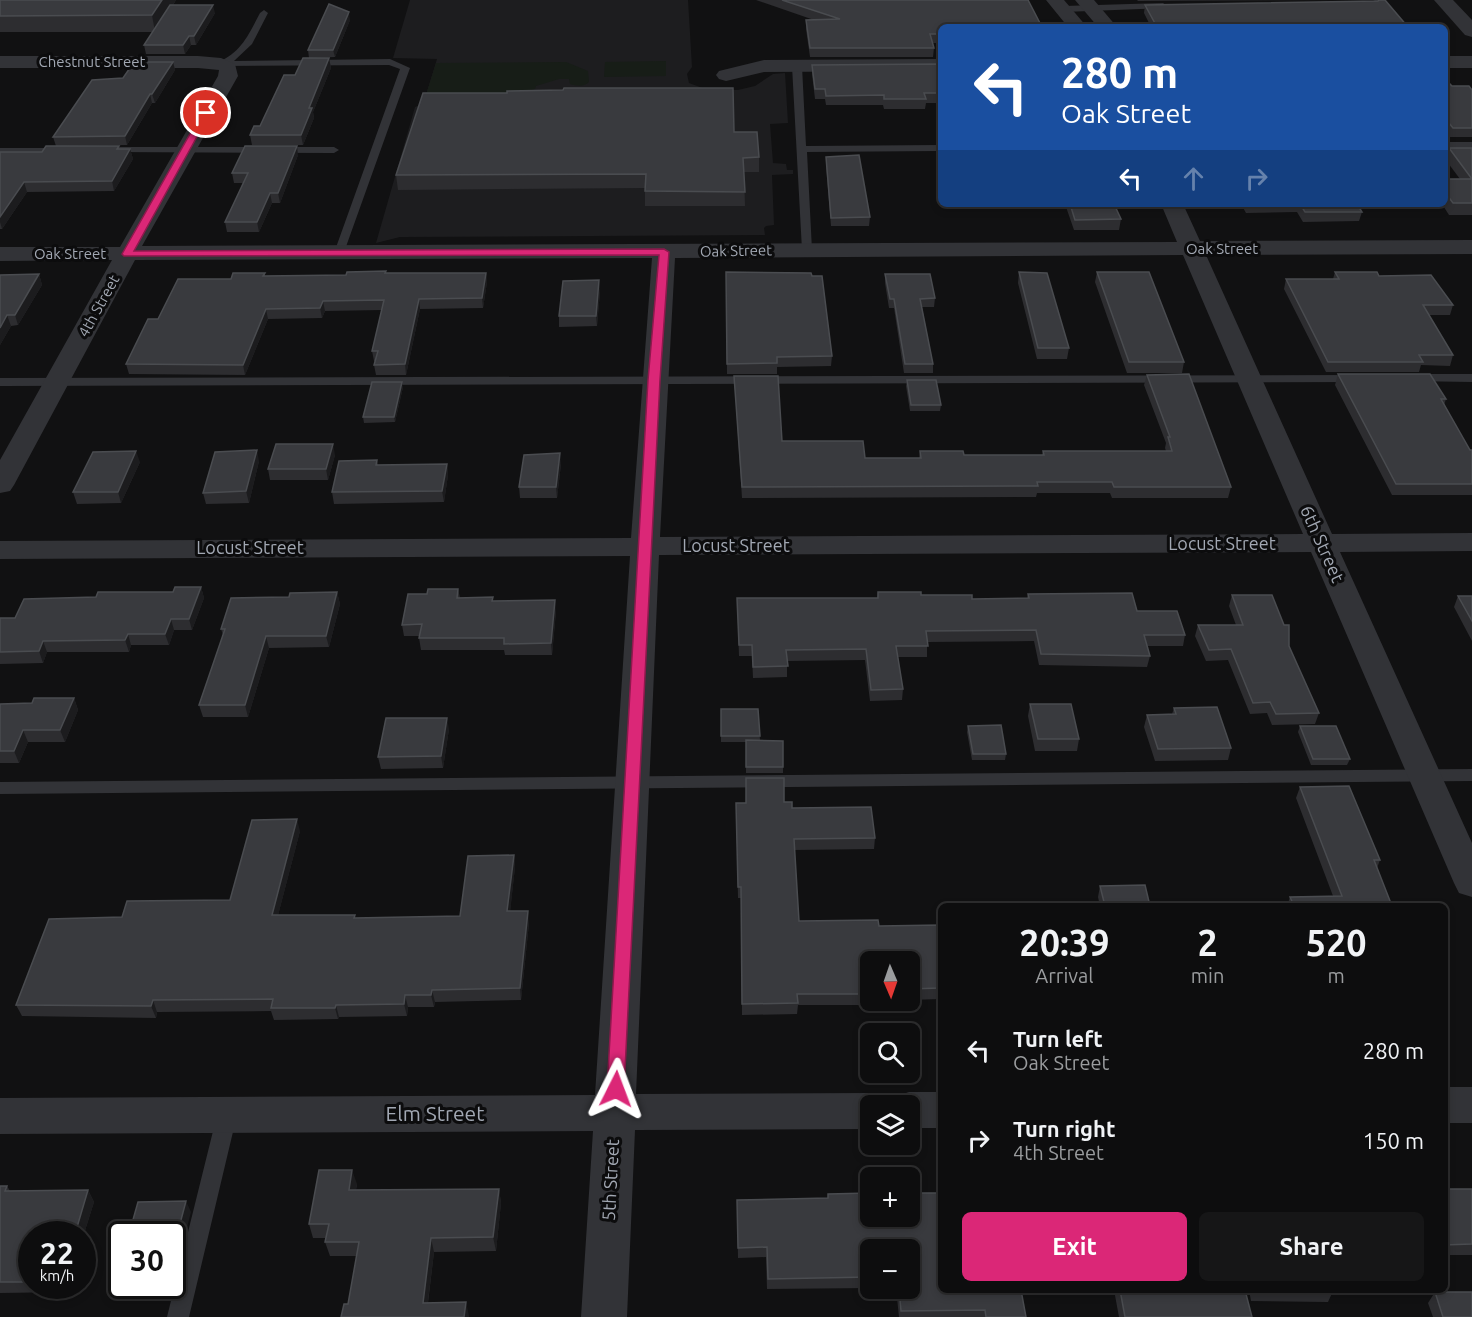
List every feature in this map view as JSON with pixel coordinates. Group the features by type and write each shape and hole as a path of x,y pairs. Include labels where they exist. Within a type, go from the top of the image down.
{"street":[{"path":"1443,0 1472,31"},
{"path":"1088,3 1106,24"},
{"path":"1059,4 1076,24"},
{"path":"1448,62 1472,62"},
{"name":"Chestnut Street","path":"0,63 221,64"},
{"name":"4th Street","path":"0,485 184,150 228,76 228,68 221,64"},
{"path":"726,75 764,66 938,65"},
{"name":"6th Street","path":"1174,207 1472,883"},
{"name":"Oak Street","path":"0,254 1472,247"},
{"name":"5th Street","path":"604,1317 654,380 664,252"},
{"name":"Locust Street","path":"0,550 1472,542"},
{"path":"1448,1105 1472,1105"},
{"path":"920,1110 938,1110"},
{"name":"Elm Street","path":"0,1116 860,1111"}],"lane":[{"path":"1059,4 1174,6"},
{"path":"221,64 238,57 244,51 264,13"},
{"path":"221,64 390,62 405,68 339,253"},
{"path":"797,66 807,250"},
{"path":"1448,145 1472,145"},
{"path":"801,149 938,148"},
{"path":"0,151 81,150"},
{"path":"104,150 334,150"},
{"path":"1402,378 1472,378"},
{"path":"0,382 1366,379"},
{"path":"0,788 1472,775"},
{"path":"178,1317 227,1115"}],"shaded area":[{"path":"410,0 688,0 692,67 687,74 689,83 708,90 738,90 755,86 773,74 785,73 788,123 770,124 773,163 786,164 787,170 793,170 793,174 772,175 774,225 764,228 765,235 400,237 376,243 415,107 420,105 425,98 437,59 393,58"},
{"path":"666,61 666,76 604,77 605,62"},
{"path":"566,62 588,71 589,82 578,86 570,84 569,79 559,79 536,86 535,89 527,92 425,98 436,63"}],"building":[{"path":"0,0 162,0 152,15 0,16"},
{"path":"782,0 1028,0 1040,24 938,24 938,34 930,34 934,48 810,48 806,20 840,19"},
{"path":"1385,0 1405,24 1155,24 1145,5"},
{"path":"329,4 349,12 333,50 308,50"},
{"path":"170,5 213,5 194,36 189,36 183,45 144,45"},
{"path":"303,58 329,58 301,135 250,135 254,126 260,126 284,75 295,75"},
{"path":"134,62 173,62 150,94 125,136 53,137 92,80 123,78"},
{"path":"938,64 938,93 924,93 926,99 884,99 884,95 826,96 825,89 815,89 812,65"},
{"path":"1448,82 1452,86 1469,86 1472,90 1472,128 1453,128 1448,122"},
{"path":"564,88 733,88 734,132 757,132 759,157 743,158 745,192 645,191 646,174 396,175 423,93 507,93 507,91 563,90"},
{"path":"46,146 119,146 117,149 130,149 112,181 24,182 0,217 0,152 42,152"},
{"path":"245,146 297,146 278,193 270,193 257,222 225,222 248,173 232,173"},
{"path":"1449,148 1472,148 1472,179"},
{"path":"859,155 870,217 831,218 826,157"},
{"path":"1448,179 1472,179 1472,203 1453,203 1448,196"},
{"path":"1071,207 1115,207 1121,219 1075,220"},
{"path":"1302,207 1359,207 1362,212 1305,212"},
{"path":"386,271 385,273 486,273 482,298 419,299 405,364 374,365 378,351 372,351 384,300 323,301 320,308 266,309 243,365 126,364 148,319 158,319 178,279 231,279 233,273 265,273 263,276 346,275 347,272"},
{"path":"726,272 811,273 812,276 822,276 832,356 777,357 777,363 727,364"},
{"path":"1019,272 1047,273 1069,348 1038,348"},
{"path":"1097,272 1149,272 1184,362 1129,362"},
{"path":"1335,272 1377,272 1379,276 1431,275 1453,305 1423,305 1453,355 1419,355 1423,362 1328,362 1286,279 1339,279"},
{"path":"39,274 15,315 7,315 0,328 0,275"},
{"path":"885,274 930,274 935,298 920,299 933,364 905,364 894,299 890,299"},
{"path":"599,280 596,316 559,316 563,281"},
{"path":"1189,374 1231,487 1114,487 1112,482 1037,482 1038,486 742,487 734,376 778,376 782,441 863,441 865,458 921,458 920,451 963,451 964,455 1044,455 1043,451 1172,451 1168,437 1170,437 1147,375"},
{"path":"1338,374 1430,374 1446,399 1441,399 1472,450 1472,484 1396,484"},
{"path":"907,380 936,380 941,405 911,405"},
{"path":"372,382 402,382 394,417 363,417"},
{"path":"276,444 333,444 326,469 268,469"},
{"path":"257,450 246,491 203,493 215,452"},
{"path":"136,451 118,492 73,492 93,452"},
{"path":"560,453 556,487 519,487 524,455"},
{"path":"377,460 376,465 447,464 442,491 332,492 339,461"},
{"path":"175,587 201,587 189,619 171,619 165,634 128,634 125,640 43,641 39,651 0,652 0,618 15,618 24,599 96,597 98,592 173,592"},
{"path":"428,589 458,589 457,598 493,597 492,601 555,600 551,643 504,644 504,638 419,638 422,624 402,625 408,594 427,594"},
{"path":"337,592 326,636 266,636 245,705 199,705 225,629 221,629 231,598 289,597 290,593"},
{"path":"878,592 972,595 972,599 1029,598 1028,594 1132,593 1137,611 1177,611 1185,635 1144,635 1150,656 1041,654 1036,630 926,631 928,646 896,646 903,689 871,690 866,649 786,650 788,666 753,667 752,645 739,645 737,598 878,598"},
{"path":"1232,595 1272,595 1284,625 1289,625 1289,646 1319,713 1276,714 1270,702 1253,703 1231,649 1209,650 1198,625 1243,625"},
{"path":"1458,596 1472,596 1472,621"},
{"path":"34,698 74,698 60,730 23,730 14,751 0,751 0,704 32,703"},
{"path":"1030,704 1071,704 1079,739 1038,739"},
{"path":"1217,707 1231,748 1158,749 1147,715 1176,714 1174,708"},
{"path":"721,709 758,709 760,736 721,736"},
{"path":"386,718 447,718 441,756 378,757"},
{"path":"1001,725 1006,754 973,754 968,726"},
{"path":"1300,726 1336,726 1350,759 1313,759"},
{"path":"746,740 783,741 783,767 746,767"},
{"path":"746,778 784,778 784,802 792,802 792,808 871,807 875,838 794,839 799,921 878,920 879,926 938,925 938,988 920,989 920,951 860,951 860,994 797,994 798,1003 742,1004 741,887 738,887 736,803 746,803"},
{"path":"1349,786 1380,860 1374,860 1391,903 1293,903 1290,897 1342,896 1300,787"},
{"path":"297,819 272,915 355,915 354,918 460,916 468,856 514,855 507,911 528,911 520,988 432,990 431,995 405,995 404,1004 336,1005 335,1008 271,1008 273,999 153,1000 151,1006 16,1005 49,919 122,917 127,901 230,900 252,820"},
{"path":"1145,885 1149,903 1104,903 1100,886"},
{"path":"319,1170 352,1170 349,1190 499,1189 493,1237 431,1238 423,1303 466,1302 464,1317 341,1317 344,1304 348,1304 359,1242 325,1242 329,1224 309,1224"},
{"path":"0,1186 7,1186 5,1191 88,1190 79,1221 18,1221 18,1282 0,1282"},
{"path":"1448,1189 1472,1189 1472,1244 1448,1245"},
{"path":"860,1193 860,1227 920,1227 920,1193 938,1193 938,1293 1022,1293 1026,1317 986,1317 985,1310 901,1311 900,1299 920,1299 920,1239 860,1239 860,1277 768,1279 767,1247 738,1248 737,1200 828,1198 828,1194"},
{"path":"186,1201 181,1221 133,1221 138,1202"},
{"path":"1472,1292 1472,1317 1443,1317 1435,1293"},
{"path":"1121,1293 1246,1293 1252,1317 1125,1317"}],"route":[{"path":"206,113 127,254 664,252 654,380 616,1089"}]}
